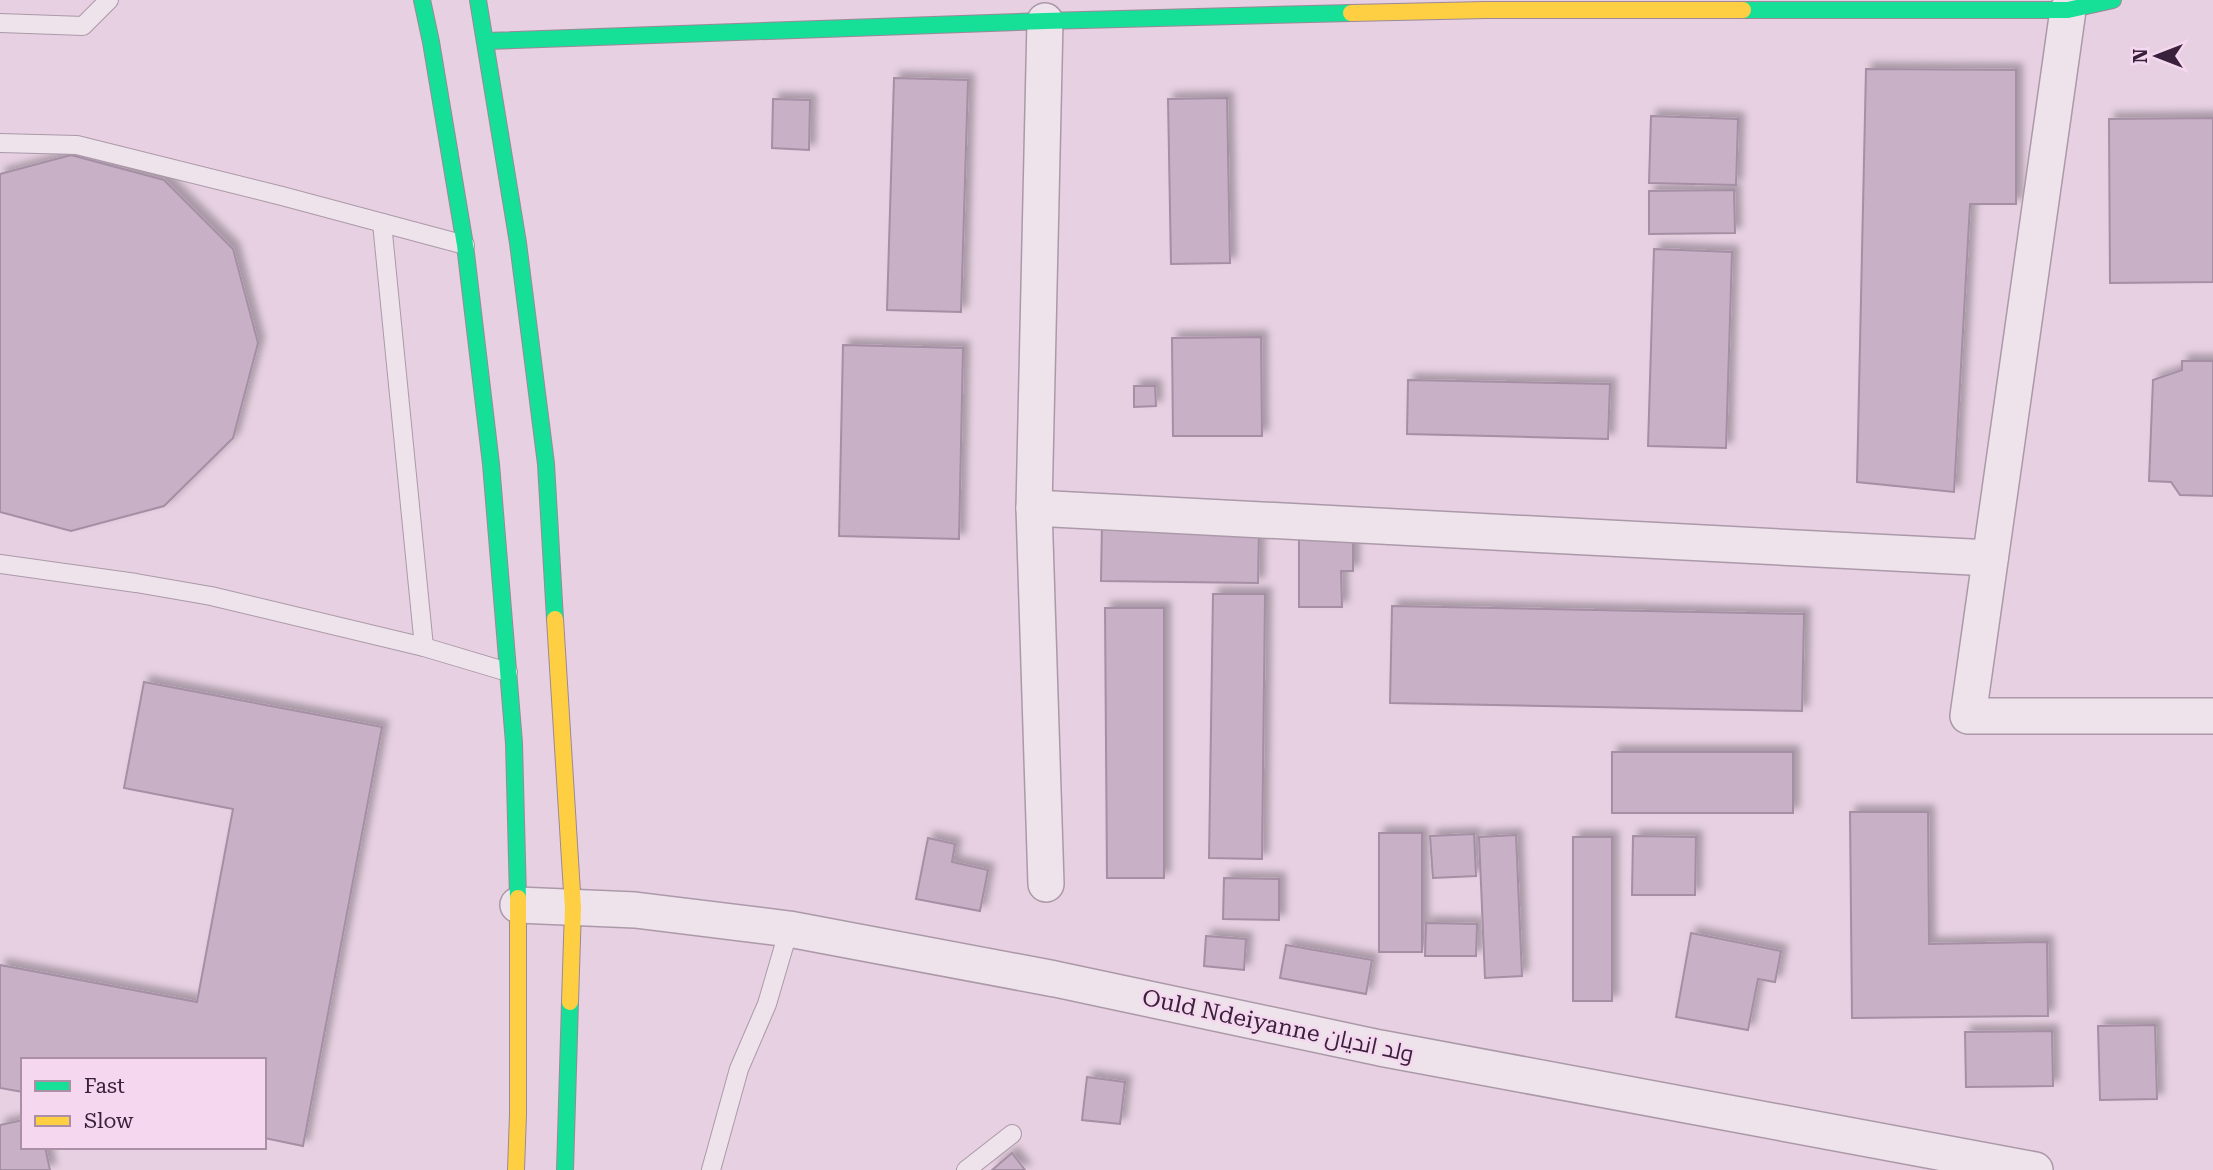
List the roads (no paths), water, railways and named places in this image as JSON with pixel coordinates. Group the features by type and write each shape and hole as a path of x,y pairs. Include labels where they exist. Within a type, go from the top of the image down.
{"main road":[{"path":"422,0 465,245 491,464 514,743 518,905 516,1170"},
{"path":"478,0 518,243 546,464 573,908 565,1170"},
{"path":"486,41 1045,21 1485,10 2068,10 2113,0"}],"street":[{"path":"2068,10 1968,716 2213,716"},
{"path":"1045,21 1034,508 1045,884"},
{"path":"1034,508 1990,558"},
{"name":"Ould Ndeiyanne ولد انديان","path":"518,905 635,910 789,929 1055,979 1407,1053 2035,1170"}],"lane":[{"path":"0,23 83,26 109,0"},
{"path":"0,143 77,145 465,245"},
{"path":"382,223 424,647"},
{"path":"0,564 211,596 424,647 508,671"},
{"path":"711,1170 738,1069 767,1004 789,929"},
{"path":"966,1170 1012,1134"}]}
